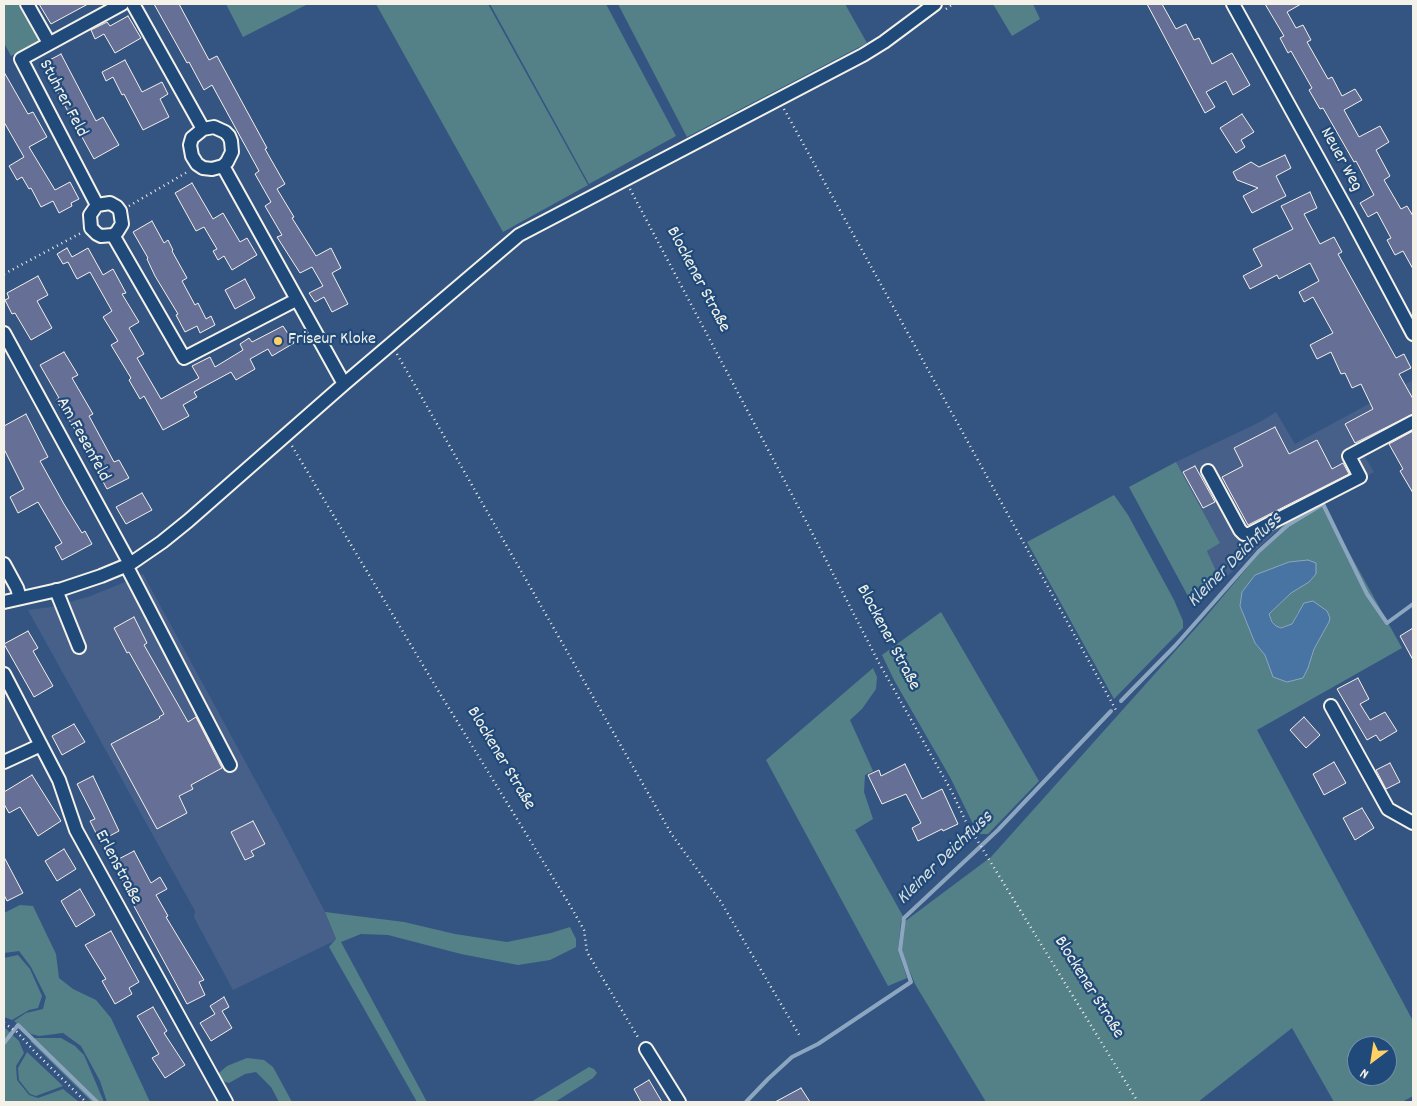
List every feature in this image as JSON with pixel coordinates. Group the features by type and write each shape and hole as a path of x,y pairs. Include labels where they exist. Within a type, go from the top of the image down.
{"street":[{"path":"27,4 49,42"},
{"name":"Stuhrer Feld","path":"98,205 21,59 49,42 122,4"},
{"path":"133,4 202,129"},
{"name":"Neuer Weg","path":"1233,4 1413,334"},
{"path":"4,602 56,590 101,576 128,564 162,542 188,521 390,344 519,235 863,55 933,6"},
{"path":"214,127 225,132 228,136 232,152 227,162 222,166 212,169 199,166 192,156 190,144 192,138 202,129 214,127"},
{"path":"222,166 344,384"},
{"path":"110,203 120,211 122,224 117,232 102,236 91,228 90,215 98,205 110,203"},
{"path":"113,234 184,358 296,300"},
{"name":"Am Fesenfeld","path":"4,332 128,564 230,765"},
{"path":"1208,472 1240,530 1244,534 1249,534 1360,477 1349,456 1413,422"},
{"path":"4,564 18,588 20,598"},
{"path":"56,590 79,647"},
{"name":"Erlenstraße","path":"4,674 59,780 76,830 226,1102"},
{"path":"1331,706 1388,809 1413,823"},
{"path":"4,762 41,744"},
{"path":"646,1050 679,1102"}],"path":[{"path":"778,99 927,372 1117,712"},
{"path":"120,211 199,166"},
{"name":"Blockener Straße","path":"624,179 879,663 952,792 966,822 1138,1102"},
{"path":"4,274 91,228"},
{"path":"390,344 672,835 721,902 801,1038"},
{"name":"Blockener Straße","path":"286,436 436,687 576,914 584,930 587,952 646,1050"},
{"path":"4,1024 17,1032 48,1066 86,1102"}],"shaded area":[{"path":"1413,380 1413,424 1362,452 1374,472 1320,500 1284,524 1221,582 1207,551 1220,543 1176,462 1260,422 1276,412 1295,444"},
{"path":"1308,560 1316,563 1316,574 1309,582 1291,593 1269,614 1272,622 1281,628 1292,624 1304,603 1313,601 1327,611 1330,618 1314,649 1303,678 1287,682 1273,677 1265,655 1255,643 1240,606 1242,592 1255,575 1289,562"},
{"path":"143,574 277,820 325,912 336,940 233,990 194,917 195,911 28,610 51,607 88,597"}],"green space":[{"path":"4,4 18,4 39,42 11,56 4,43"},
{"path":"226,4 308,4 243,37"},
{"path":"376,4 488,4 588,185 503,232"},
{"path":"490,4 606,4 676,136 589,184"},
{"path":"618,4 845,4 867,43 687,137"},
{"path":"993,4 1033,4 1040,19 1012,36"},
{"path":"1176,462 1220,543 1207,551 1221,582 1189,598 1129,487"},
{"path":"1114,495 1128,515 1174,600 1183,621 1183,628 1114,699 1027,542"},
{"path":"1320,500 1402,648 1257,730 1413,1021 1413,1096 1402,1102 1334,1102 1292,1028 1198,1102 986,1102 915,984 901,950 904,922 991,857 1203,620 1284,524","holes":["1316,563 1316,574 1309,582 1291,593 1269,614 1276,626 1281,628 1292,624 1298,612 1329,622 1314,649 1308,668 1274,677 1265,655 1255,643 1240,606 1242,592 1255,575 1272,570"]},
{"path":"941,612 1039,781 988,834 978,834 950,777 894,680 882,655"},
{"path":"873,668 877,677 876,689 862,709 850,720 873,771 865,775 864,792 873,819 855,830 904,918 901,921 898,951 907,978 888,986 766,760"},
{"path":"20,905 33,906 56,954 59,978 73,989 96,1000 111,1018 150,1102 107,1102 100,1081 81,1046 63,1033 39,1036 31,1034 14,1021 26,1013 43,1009 46,997 31,967 19,951 4,953 4,913"},
{"path":"325,912 404,922 455,934 507,942 570,927 576,939 576,947 550,960 518,965 461,954 388,935 361,934 341,942 427,1102 417,1102 329,947 336,939"},
{"path":"18,955 30,969 42,996 38,1008 29,1010 12,1020 4,1017 4,958"},
{"path":"4,1027 19,1041 24,1053 16,1066 17,1080 29,1095 38,1098 63,1089 79,1102 4,1102"},
{"path":"35,1038 61,1038 75,1046 84,1055 104,1102 92,1102 30,1041"},
{"path":"27,1052 63,1086 36,1096 30,1094 19,1080 18,1068"},
{"path":"247,1058 264,1060 273,1067 292,1102 279,1102 271,1087 256,1072 245,1074 229,1083 219,1080 219,1073 227,1066"},
{"path":"589,1067 597,1073 593,1078 555,1102 531,1102"}],"building":[{"path":"39,4 88,4 51,24"},
{"path":"154,4 179,4 209,60 217,56 285,184 277,189 294,217 292,218 316,256 331,248 341,268 332,273 348,304 332,312 324,297 315,302 309,293 323,286 312,267 300,273 277,237 282,235 265,206 271,202 255,174 259,171 212,85 204,90"},
{"path":"1147,4 1162,4 1176,29 1186,24 1194,40 1199,38 1212,64 1232,53 1250,85 1233,95 1226,81 1206,92 1215,107 1205,113"},
{"path":"1265,4 1301,4 1287,12 1296,28 1303,25 1311,40 1307,42 1328,79 1332,77 1342,96 1355,89 1362,100 1344,110 1359,137 1380,126 1389,142 1376,150 1390,176 1384,180 1401,209 1407,206 1413,216 1413,269 1403,251 1395,255 1387,240 1391,238 1377,212 1368,217 1360,203 1374,195 1356,161 1354,162 1323,108 1320,109 1309,90 1312,88 1291,51 1288,53 1280,38 1284,36"},
{"path":"128,16 141,38 115,53 104,34 95,39 91,30 107,22 110,26"},
{"path":"61,54 96,121 103,117 119,145 94,159 42,64"},
{"path":"125,60 142,92 162,82 168,94 160,99 169,117 143,130 113,77 106,81 102,72"},
{"path":"4,72 28,114 33,112 47,137 29,147 55,190 70,182 79,199 71,203 72,206 59,213 53,201 41,207 31,188 29,189 22,177 17,180 9,166 24,157 4,122"},
{"path":"1242,114 1254,132 1241,140 1245,147 1236,153 1220,128"},
{"path":"1285,155 1291,168 1276,176 1286,196 1252,213 1243,196 1258,188 1237,180 1233,172 1251,162 1259,167"},
{"path":"192,183 213,219 223,213 240,242 247,238 257,255 232,270 224,256 218,260 213,251 217,249 204,227 196,231 175,193"},
{"path":"1310,192 1317,208 1304,214 1320,244 1334,237 1342,252 1338,254 1396,358 1404,354 1411,368 1399,374 1413,399 1413,414 1355,443 1345,424 1373,409 1361,384 1352,388 1345,373 1341,374 1331,352 1317,359 1310,345 1333,333 1313,297 1304,302 1299,292 1319,281 1310,263 1279,279 1277,275 1250,289 1243,276 1262,266 1253,249 1293,229 1281,206"},
{"path":"152,221 164,243 168,240 187,278 182,281 195,305 198,303 206,319 211,316 215,325 200,333 197,326 185,332 176,315 178,314 155,276 148,258 133,232"},
{"path":"67,248 72,257 88,248 103,275 113,269 126,293 122,294 139,322 129,328 144,354 137,358 161,399 199,378 192,366 210,357 215,367 243,350 240,344 249,338 252,342 283,326 294,343 272,356 268,349 250,359 255,369 236,380 231,372 194,392 197,397 183,405 189,416 163,430 144,396 140,399 129,380 131,378 111,345 118,341 103,317 112,311 90,272 77,279 68,262 63,264 57,254"},
{"path":"38,276 48,295 37,301 52,328 31,340 15,313 12,314 5,300 9,298 7,293"},
{"path":"245,279 255,298 235,309 225,290"},
{"path":"64,352 78,375 72,378 93,414 89,416 114,462 119,460 129,478 107,489 73,426 56,400 59,398 40,365"},
{"path":"26,414 48,457 40,461 82,533 85,531 92,544 62,560 55,547 62,543 38,502 18,513 10,497 24,489 4,449 4,426"},
{"path":"1275,427 1289,454 1317,440 1332,469 1343,463 1349,474 1248,525 1222,477 1243,466 1234,448"},
{"path":"1413,431 1413,493 1400,471 1403,469 1389,444"},
{"path":"1195,466 1215,502 1203,508 1183,472"},
{"path":"142,493 152,510 126,524 116,507"},
{"path":"134,617 147,643 144,645 188,722 196,717 222,768 191,785 193,789 179,796 187,813 157,829 111,744 160,718 164,714 114,628"},
{"path":"1413,628 1413,660 1400,636"},
{"path":"28,631 38,648 33,651 53,686 34,697 4,644"},
{"path":"1358,678 1369,699 1360,704 1370,720 1385,712 1397,731 1380,741 1376,735 1367,740 1337,689"},
{"path":"1304,717 1320,735 1306,748 1290,730"},
{"path":"74,724 85,742 62,755 52,736"},
{"path":"1334,762 1346,783 1324,795 1313,774"},
{"path":"1390,763 1400,782 1386,789 1376,770"},
{"path":"905,764 922,799 942,789 958,824 943,831 942,829 918,841 912,828 921,823 906,794 882,804 868,775 879,770 881,776"},
{"path":"32,775 61,821 38,836 20,807 9,813 4,804 4,792"},
{"path":"93,776 119,831 100,841 90,821 95,819 77,784"},
{"path":"1362,808 1374,828 1355,840 1343,818"},
{"path":"253,821 265,844 251,851 254,856 245,860 231,832"},
{"path":"64,849 76,869 57,881 45,861"},
{"path":"134,851 151,883 160,877 167,889 156,895 168,916 166,917 204,980 199,982 205,995 187,1004 128,895 130,894 113,862"},
{"path":"4,857 23,893 7,901 4,895"},
{"path":"80,889 95,915 76,927 61,901"},
{"path":"111,931 139,982 129,988 132,994 115,1004 102,981 106,979 85,945"},
{"path":"224,997 229,1007 222,1011 232,1028 211,1041 200,1023 215,1014 210,1006"},
{"path":"153,1007 167,1031 164,1033 185,1065 165,1078 152,1058 159,1054 137,1016"},
{"path":"649,1080 662,1102 641,1102 634,1089"},
{"path":"801,1088 810,1102 775,1102"}],"waterway":[{"name":"Kleiner Deichfluss","path":"1121,701 1175,646 1259,551 1288,525 1323,504 1367,594 1387,623 1413,604"},
{"name":"Kleiner Deichfluss","path":"746,1102 792,1057 818,1044 911,982 900,950 904,918 998,830 1111,711"},
{"path":"4,1043 18,1025 97,1102"}],"place":[{"name":"Friseur Kloke","path":"278,341"}]}
